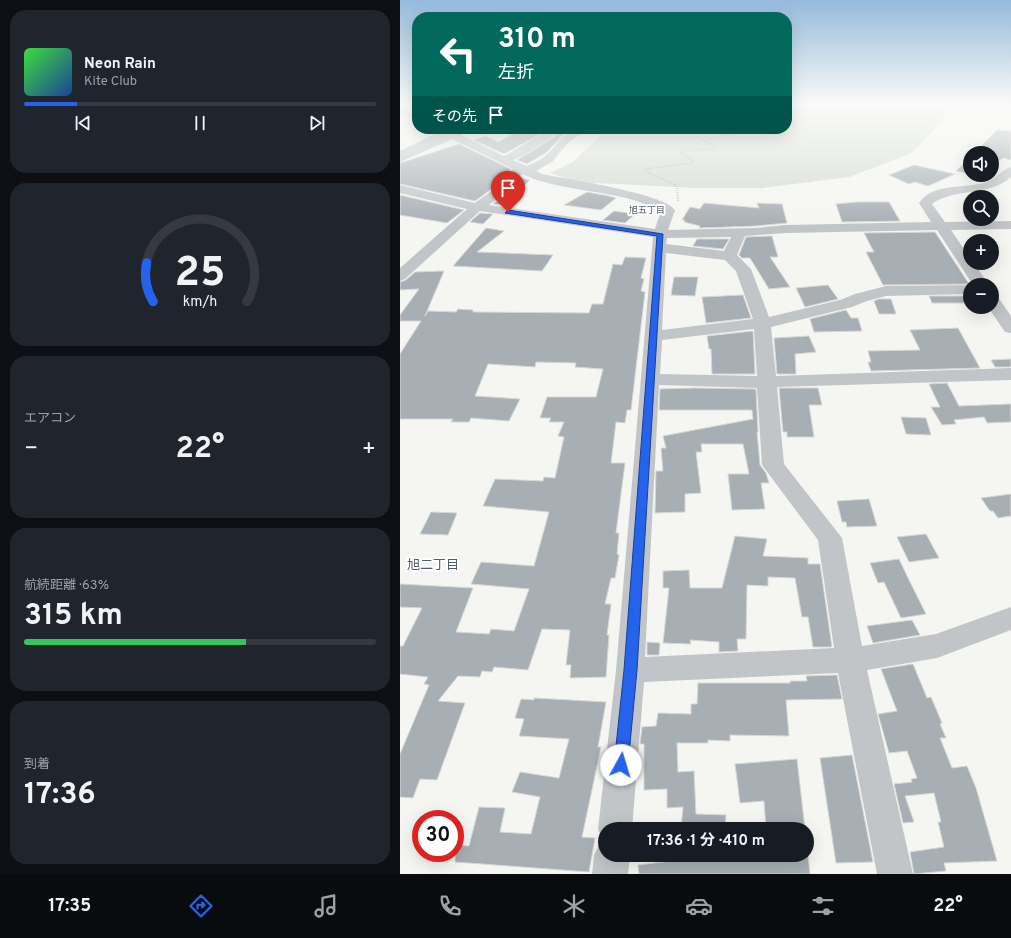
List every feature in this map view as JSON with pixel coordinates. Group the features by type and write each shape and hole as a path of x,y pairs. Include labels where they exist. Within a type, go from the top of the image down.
{"street":[{"path":"400,151 413,146"},
{"path":"400,159 423,146"},
{"path":"475,146 539,177 611,191 655,203 668,210 660,241 630,670 616,822"},
{"path":"504,160 519,154 532,146"},
{"path":"400,275 477,207 502,189 525,169 548,160 560,146"},
{"path":"976,278 925,203 930,198 946,193 989,186 1011,171"},
{"path":"400,189 477,207 660,241 728,256 743,269 762,322 773,465 830,538 850,660 895,874"},
{"path":"660,241 786,228 1011,225"},
{"path":"728,256 740,233"},
{"path":"653,336 775,321 846,304 861,297 886,291 963,289"},
{"path":"999,310 1011,328"},
{"path":"651,379 766,382 1011,374"},
{"path":"630,670 850,660 937,646 1011,618"},
{"path":"610,874 611,862"}],"path":[{"path":"668,210 678,204 677,186 645,171 646,169 690,164 694,161 680,153 681,152 714,148 715,146"}],"shaded area":[{"path":"590,146 919,146 912,153 849,177 762,188 697,188 577,182 550,173 573,162"}],"building":[{"path":"453,146 463,146 511,169 497,185 475,201 400,184 400,163"},
{"path":"486,146 519,146 504,154"},
{"path":"540,146 553,146 547,152 527,164 517,160"},
{"path":"981,146 1011,146 1011,160 1003,158 999,161 999,146"},
{"path":"963,164 963,172 956,171"},
{"path":"914,165 955,174 928,186 915,182 909,184 889,175"},
{"path":"520,178 530,180 503,205 493,204 507,193"},
{"path":"587,192 616,198 601,210 564,205"},
{"path":"400,195 464,210 447,223 400,215"},
{"path":"857,202 889,202 900,221 842,222 836,204"},
{"path":"704,203 759,208 757,203 782,204 787,223 699,228 700,226 684,222 685,220 682,220 690,207 700,209"},
{"path":"614,211 635,214 625,223 603,220"},
{"path":"480,213 493,214 483,224 470,222"},
{"path":"486,228 504,231 477,252 553,255 542,271 453,266"},
{"path":"935,232 965,278 963,278 963,284 883,285 866,252 874,252 864,233"},
{"path":"772,236 778,257 770,257 790,287 769,289 750,258 742,258 739,255 746,237"},
{"path":"697,239 729,239 723,249 693,246"},
{"path":"625,257 646,258 641,278 644,279 641,291 645,292 631,410 627,410 625,423 616,422 611,463 625,463 616,533 619,533 617,554 619,555 615,578 611,578 605,604 611,604 607,635 609,635 606,677 570,678 571,665 566,665 570,630 542,629 528,670 494,667 492,672 482,671 480,677 458,676 438,701 465,703 437,780 420,779 413,798 400,797 400,754 429,685 424,684 428,677 400,674 400,646 403,646 422,608 400,607 400,584 473,588 456,632 489,634 491,629 514,631 529,589 471,584 481,562 534,566 549,512 483,506 495,479 543,481 544,477 555,478 564,437 558,436 564,422 549,422 551,418 540,418 547,397 596,397 603,369 575,367 576,363 536,362 535,367 488,364 475,396 520,399 509,421 471,418 469,422 451,422 453,419 400,419 400,354 421,321 400,321 400,315 419,289 400,290 400,282 406,280 415,272 444,271 425,316 428,311 456,312 458,309 473,310 473,312 589,313 592,304 603,304 613,264 622,265"},
{"path":"674,277 698,277 695,296 671,295"},
{"path":"828,285 838,299 805,307 796,288"},
{"path":"743,295 751,318 706,323 702,297"},
{"path":"929,296 963,296 963,303 932,303"},
{"path":"879,299 891,299 896,314 879,314 874,301"},
{"path":"846,310 851,318 858,318 862,331 814,332 810,319"},
{"path":"958,328 980,368 871,371 868,362 871,362 868,351 920,350 910,330"},
{"path":"753,331 755,374 712,374 711,349 709,349 707,336"},
{"path":"809,336 816,352 795,354 796,374 777,374 774,338"},
{"path":"1011,359 1011,367 995,367 991,360"},
{"path":"947,383 959,406 1011,404 1011,422 987,423 984,417 954,420 956,424 942,425 931,407 940,407 929,384"},
{"path":"779,388 818,388 822,405 809,405 814,437 787,437 787,432 783,432"},
{"path":"660,389 756,389 757,432 760,465 766,473 769,483 761,483 765,509 732,510 728,474 749,474 743,444 701,444 702,452 696,452 701,493 685,494 685,512 655,513 656,471 663,471 661,448 666,448 663,436 753,419 752,410 659,410"},
{"path":"901,417 926,418 931,435 906,434"},
{"path":"1011,494 1011,516 998,518 993,511 990,511 981,498"},
{"path":"869,499 877,526 847,527 846,522 842,522 837,501"},
{"path":"431,512 457,513 448,535 420,534"},
{"path":"926,534 939,558 909,562 897,537"},
{"path":"735,536 767,539 763,556 808,558 808,564 820,564 832,647 813,647 808,617 802,617 795,578 768,577 768,586 747,585 746,639 737,639 738,651 719,652 719,642 690,640 691,644 663,643 669,588 663,588 663,571 689,570 690,588 722,588"},
{"path":"899,559 926,614 901,618 884,582 878,583 870,563"},
{"path":"912,620 920,635 873,643 867,626"},
{"path":"647,642 660,643 659,655 647,655"},
{"path":"913,664 927,698 931,697 942,723 940,724 946,738 940,738 952,768 967,766 976,788 997,861 944,863 946,871 914,874 910,852 944,847 938,822 941,822 934,793 905,796 914,822 903,823 894,784 912,782 911,779 917,778 907,751 889,753 878,714 897,711 881,669"},
{"path":"837,675 842,699 786,700 789,736 730,735 730,741 708,740 708,743 677,743 678,772 694,771 696,814 726,815 726,822 682,822 683,807 667,808 667,789 644,790 644,744 640,744 642,727 656,726 658,713 691,714 691,704 697,704 698,683 790,683 790,681 807,681 806,676"},
{"path":"534,698 606,702 598,747 601,747 582,837 595,838 589,872 455,862 464,862 464,846 469,846 479,807 505,808 500,832 531,834 540,797 512,792 520,772 559,778 569,739 519,736 524,719 515,718 521,699 534,700"},
{"path":"852,755 873,862 836,863 820,758"},
{"path":"797,759 804,822 766,822 764,801 740,803 735,764"},
{"path":"663,862 809,862 810,874 639,874 638,865"}],"waterway":[{"path":"400,157 423,146"}],"district":[{"name":"旭五丁目","path":"647,210"},
{"name":"旭二丁目","path":"433,564"}],"route":[{"path":"508,212 660,234 630,670 621,765"}]}
